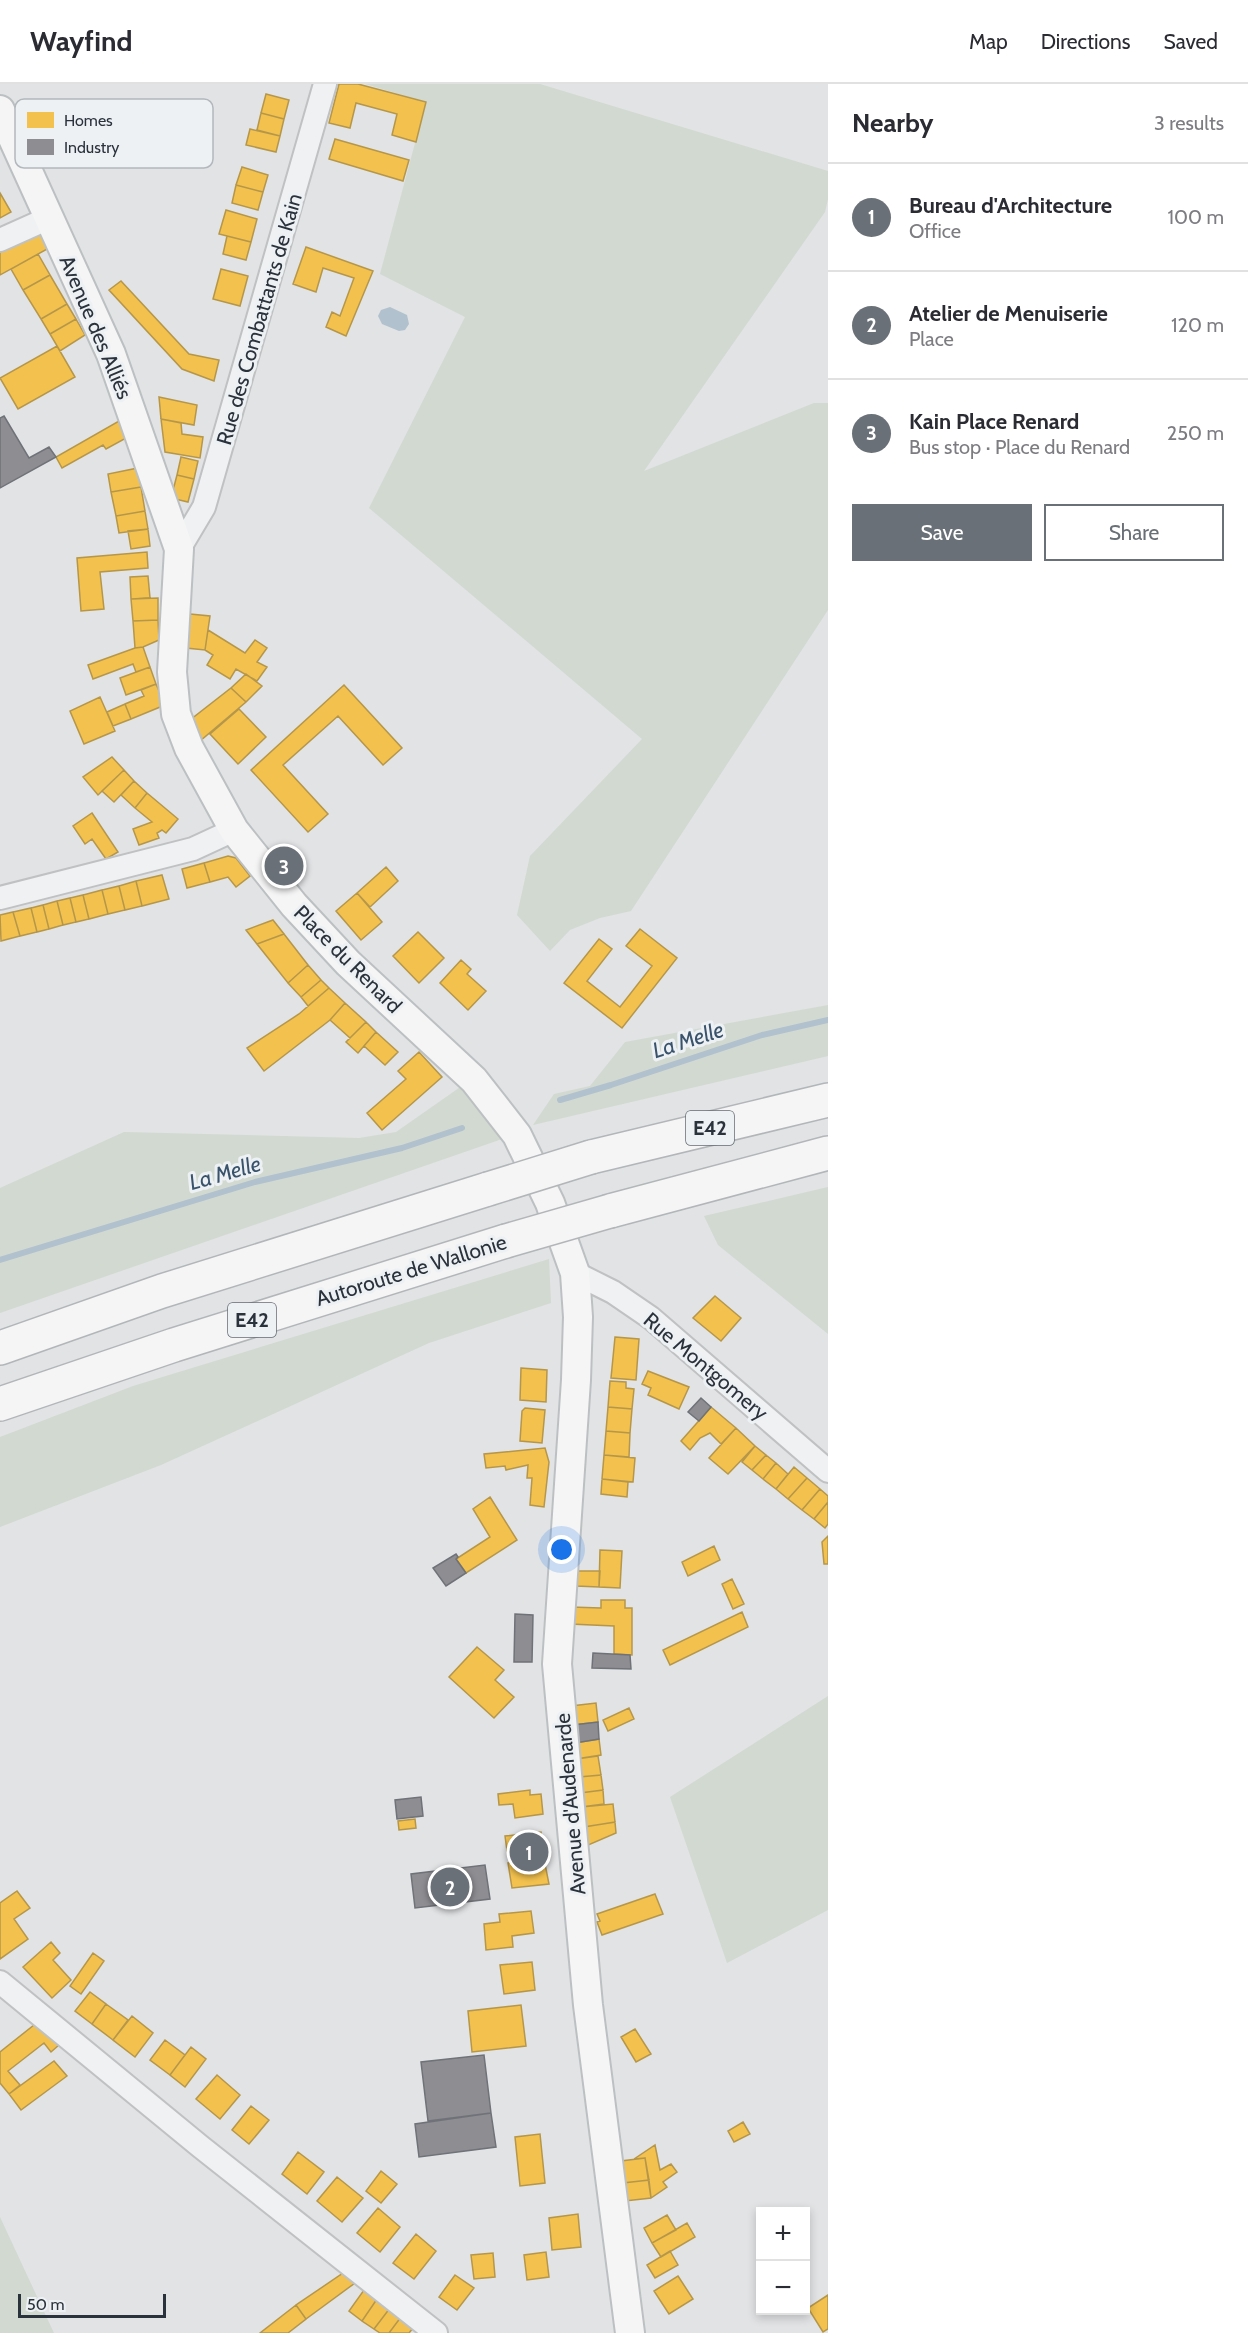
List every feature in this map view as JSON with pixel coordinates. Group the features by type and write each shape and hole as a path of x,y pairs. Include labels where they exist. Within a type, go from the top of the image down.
{"highway":[{"name":"E42","path":"0,1348 162,1291 591,1156 828,1100"},
{"name":"Autoroute de Wallonie","path":"0,1404 174,1345 506,1241 610,1211 828,1154"}],"main road":[{"name":"Avenue des Alliés","path":"0,110 15,143"},
{"name":"Avenue des Alliés","path":"26,168 111,354 179,549"},
{"name":"Place du Renard","path":"179,549 172,672 176,714 189,748 234,830 294,905 348,963 474,1080 518,1135 550,1203 575,1273"},
{"name":"Avenue d'Audenarde","path":"575,1273 578,1317 576,1380 557,1664 588,2005 630,2333"}],"street":[{"name":"Rue des Combattants de Kain","path":"179,549 204,507 326,84"},
{"path":"0,240 49,219"},
{"path":"0,898 192,849 234,830"},
{"name":"Rue Montgomery","path":"575,1273 613,1292 651,1318 828,1471"},
{"path":"0,1982 201,2147 436,2333"}],"shaded area":[{"path":"365,84 540,84 828,171 828,199 825,212 644,471 814,403 828,403 828,610 631,911 600,918 570,930 550,951 517,915 530,856 642,739 369,508 465,317 380,274 426,102"},
{"path":"828,1005 828,1056 533,1125 554,1094 590,1086 625,1042"},
{"path":"466,1083 505,1138 0,1313 0,1188 124,1132 359,1138 396,1132"},
{"path":"828,1187 828,1334 718,1245 704,1216"},
{"path":"549,1259 551,1303 429,1343 161,1465 0,1527 0,1437 133,1386"},
{"path":"828,1696 828,1910 727,1963 670,1797"},
{"path":"0,2217 54,2333 0,2333"}],"water":[{"path":"390,307 407,315 409,324 405,330 399,331 382,324 378,316 381,310"}],"building: Homes":[{"path":"339,84 358,84 426,102 416,142 392,135 397,114 356,103 350,128 329,123"},
{"path":"266,94 289,100 284,119 261,113"},
{"path":"261,113 284,119 280,136 257,130"},
{"path":"250,129 280,136 276,152 246,145"},
{"path":"335,139 409,160 403,181 329,159"},
{"path":"242,167 268,175 263,192 236,185"},
{"path":"236,185 263,192 258,210 232,203"},
{"path":"0,193 11,212 0,218"},
{"path":"226,210 257,219 251,242 219,234"},
{"path":"39,230 49,248 0,275 0,252"},
{"path":"227,236 251,242 246,260 223,254"},
{"path":"306,247 373,271 346,336 326,327 332,312 340,316 354,278 323,268 316,292 293,284"},
{"path":"38,254 50,275 23,290 11,269"},
{"path":"221,269 248,276 240,306 213,299"},
{"path":"50,275 67,304 41,319 23,290"},
{"path":"121,281 189,354 219,360 214,381 182,369 109,290"},
{"path":"67,304 76,319 50,334 41,319"},
{"path":"76,319 85,335 60,351 50,334"},
{"path":"57,346 75,377 18,409 0,378"},
{"path":"159,397 197,405 194,425 161,419"},
{"path":"161,419 181,423 182,434 203,437 200,458 165,452"},
{"path":"119,421 128,437 106,449 103,445 62,468 56,457"},
{"path":"181,457 198,461 194,479 177,475"},
{"path":"138,468 141,487 111,492 108,474"},
{"path":"177,475 194,479 188,502 171,498"},
{"path":"141,487 145,511 116,516 111,492"},
{"path":"145,511 148,529 119,533 116,516"},
{"path":"148,529 150,546 131,549 128,531"},
{"path":"147,552 148,568 100,572 104,609 81,611 77,558"},
{"path":"148,576 150,598 131,599 130,577"},
{"path":"158,598 158,620 133,621 131,599"},
{"path":"190,614 210,616 205,650 186,648"},
{"path":"158,620 159,640 135,648 133,621"},
{"path":"208,630 245,653 255,640 267,648 257,662 267,667 257,681 236,669 230,679 207,665 213,655 205,650"},
{"path":"143,647 150,667 136,672 133,664 93,679 88,665"},
{"path":"150,667 156,684 126,695 120,678"},
{"path":"246,674 262,686 246,702 231,688"},
{"path":"156,684 165,705 131,719 125,704 144,696 141,690"},
{"path":"344,685 402,748 383,765 338,716 283,765 328,814 308,832 251,770"},
{"path":"231,688 246,702 200,741 190,720"},
{"path":"100,697 115,731 84,744 70,711"},
{"path":"125,704 131,719 113,726 107,712"},
{"path":"239,709 266,737 238,764 210,734"},
{"path":"112,757 124,770 98,795 83,777"},
{"path":"124,770 134,781 114,802 102,791"},
{"path":"134,781 147,793 135,808 121,795"},
{"path":"147,793 178,819 166,833 162,830 157,833 159,838 139,845 133,829 152,822 135,808"},
{"path":"92,813 118,852 106,859 92,839 85,844 73,826"},
{"path":"228,856 236,858 250,876 236,887 228,877 210,882 204,863"},
{"path":"204,863 210,882 187,888 182,869"},
{"path":"386,867 398,881 370,907 357,893"},
{"path":"162,875 169,899 142,906 136,881"},
{"path":"136,881 142,906 125,910 119,886"},
{"path":"119,886 125,910 108,914 102,890"},
{"path":"102,890 108,914 89,919 83,895"},
{"path":"357,893 382,922 361,940 336,911"},
{"path":"83,895 89,919 76,922 70,898"},
{"path":"70,898 76,922 63,925 57,901"},
{"path":"57,901 63,925 49,929 43,905"},
{"path":"43,905 49,929 37,932 31,908"},
{"path":"31,908 37,932 20,936 13,912"},
{"path":"13,912 20,936 1,941 0,915"},
{"path":"273,920 284,934 257,944 246,930"},
{"path":"640,929 677,958 622,1028 564,983 599,939 612,949 587,981 620,1007 652,966 626,946"},
{"path":"418,932 444,958 419,983 393,956"},
{"path":"284,934 308,965 288,983 257,944"},
{"path":"461,960 471,969 467,974 486,991 468,1010 440,983"},
{"path":"308,965 321,980 301,997 288,983"},
{"path":"321,980 329,988 308,1006 301,997"},
{"path":"329,988 345,1003 330,1020 264,1071 247,1048 299,1014"},
{"path":"345,1003 366,1022 350,1038 330,1020"},
{"path":"366,1022 376,1032 358,1053 346,1042"},
{"path":"376,1032 398,1052 385,1065 364,1046"},
{"path":"419,1052 442,1077 382,1130 367,1113 406,1079 398,1071"},
{"path":"715,1296 741,1318 721,1341 693,1318"},
{"path":"615,1337 639,1339 636,1380 611,1378"},
{"path":"521,1368 547,1370 546,1402 520,1400"},
{"path":"648,1371 689,1387 679,1409 648,1395 651,1388 642,1384"},
{"path":"610,1381 626,1382 626,1388 634,1389 632,1409 608,1407"},
{"path":"608,1407 632,1409 630,1433 606,1431"},
{"path":"711,1407 736,1428 721,1444 710,1433 700,1438 690,1450 681,1441"},
{"path":"525,1408 545,1410 542,1443 520,1441 522,1411"},
{"path":"736,1428 755,1446 728,1474 709,1458"},
{"path":"606,1431 630,1433 629,1457 604,1455"},
{"path":"755,1446 766,1455 752,1470 742,1462"},
{"path":"545,1448 549,1462 544,1507 530,1505 532,1478 527,1478 528,1465 506,1470 505,1466 486,1468 484,1454"},
{"path":"604,1455 635,1458 633,1482 602,1479"},
{"path":"766,1455 776,1463 763,1479 752,1470"},
{"path":"776,1463 788,1474 776,1489 763,1479"},
{"path":"794,1467 807,1478 788,1499 776,1489"},
{"path":"807,1478 820,1489 802,1510 788,1499"},
{"path":"602,1479 628,1482 627,1497 601,1494"},
{"path":"820,1489 828,1496 828,1502 814,1519 802,1510"},
{"path":"490,1497 517,1540 466,1573 456,1559 490,1537 473,1509"},
{"path":"828,1502 828,1524 825,1528 814,1519"},
{"path":"828,1536 828,1564 824,1564 822,1542"},
{"path":"714,1546 720,1560 688,1576 682,1562"},
{"path":"600,1550 622,1551 620,1588 599,1587"},
{"path":"577,1571 600,1571 599,1587 576,1586"},
{"path":"732,1579 744,1604 733,1609 722,1584"},
{"path":"601,1600 625,1600 625,1608 632,1608 632,1655 614,1654 614,1626 570,1624 571,1607 601,1608"},
{"path":"742,1612 748,1627 670,1665 663,1650"},
{"path":"477,1647 504,1670 495,1680 514,1697 494,1718 449,1677"},
{"path":"596,1703 598,1722 573,1725 571,1706"},
{"path":"629,1708 634,1719 608,1731 603,1720"},
{"path":"599,1739 601,1755 576,1759 575,1743"},
{"path":"598,1756 601,1775 579,1777 576,1759"},
{"path":"601,1775 603,1790 580,1793 579,1777"},
{"path":"530,1790 530,1795 541,1794 543,1814 515,1818 513,1804 499,1805 498,1794"},
{"path":"603,1790 604,1804 581,1807 580,1793"},
{"path":"613,1804 615,1822 584,1827 581,1807"},
{"path":"415,1819 416,1828 399,1830 398,1821"},
{"path":"615,1822 616,1833 586,1846 584,1827"},
{"path":"541,1832 543,1847 535,1848 536,1857 522,1859 521,1849 507,1851 505,1836"},
{"path":"544,1859 549,1884 512,1888 508,1863"},
{"path":"17,1891 30,1908 14,1919 28,1939 0,1959 0,1903"},
{"path":"655,1894 663,1914 602,1935 597,1922 600,1921 597,1914"},
{"path":"531,1911 534,1933 512,1936 513,1947 486,1950 484,1924 500,1922 499,1914"},
{"path":"51,1942 60,1953 53,1960 71,1980 52,1998 23,1967"},
{"path":"93,1953 104,1961 81,1994 70,1986"},
{"path":"532,1962 535,1990 504,1994 500,1965"},
{"path":"90,1992 106,2004 92,2024 75,2011"},
{"path":"106,2004 128,2020 113,2040 92,2024"},
{"path":"521,2005 526,2046 472,2052 468,2011"},
{"path":"132,2016 153,2033 135,2057 113,2040"},
{"path":"39,2021 59,2045 51,2052 44,2043 8,2071 20,2085 9,2094 0,2083 0,2052"},
{"path":"635,2029 651,2054 636,2062 621,2037"},
{"path":"165,2040 185,2055 170,2075 150,2060"},
{"path":"191,2047 206,2059 185,2087 170,2075"},
{"path":"54,2061 67,2076 21,2110 9,2094"},
{"path":"217,2075 240,2095 220,2119 196,2099"},
{"path":"251,2106 269,2120 249,2144 232,2130"},
{"path":"743,2122 750,2134 734,2142 728,2131"},
{"path":"540,2134 545,2183 520,2186 515,2137"},
{"path":"655,2145 660,2170 671,2164 677,2172 663,2182 667,2187 651,2198 645,2158 634,2159"},
{"path":"298,2152 324,2172 307,2194 282,2174"},
{"path":"645,2158 649,2180 623,2183 621,2161"},
{"path":"381,2171 397,2184 381,2203 366,2191"},
{"path":"337,2177 363,2198 342,2222 317,2201"},
{"path":"649,2180 651,2198 625,2201 623,2183"},
{"path":"378,2208 400,2227 380,2252 357,2233"},
{"path":"578,2214 581,2247 552,2250 549,2218"},
{"path":"667,2215 676,2230 652,2243 644,2228"},
{"path":"687,2223 695,2237 661,2257 652,2243"},
{"path":"416,2234 436,2251 414,2279 393,2263"},
{"path":"670,2251 678,2265 655,2278 647,2265"},
{"path":"546,2252 549,2277 527,2280 524,2255"},
{"path":"493,2253 495,2277 474,2279 471,2255"},
{"path":"346,2271 355,2283 306,2319 296,2305"},
{"path":"455,2275 474,2288 457,2310 439,2297"},
{"path":"678,2276 693,2299 669,2314 654,2291"},
{"path":"364,2290 377,2299 362,2321 349,2311"},
{"path":"828,2295 828,2329 823,2332 810,2311 810,2307"},
{"path":"377,2299 390,2308 374,2329 362,2321"},
{"path":"296,2305 306,2319 288,2333 260,2333"},
{"path":"390,2308 401,2317 389,2333 380,2333 374,2329"},
{"path":"401,2317 414,2327 409,2333 389,2333"}],"building: Industry":[{"path":"4,416 29,458 49,447 56,457 0,488 0,418"},
{"path":"701,1398 711,1407 699,1421 688,1412"},
{"path":"456,1554 458,1557 456,1559 466,1573 446,1586 433,1568"},
{"path":"515,1614 533,1615 532,1662 514,1662"},
{"path":"593,1653 630,1655 631,1669 592,1668"},
{"path":"598,1722 599,1739 575,1743 573,1725"},
{"path":"421,1797 423,1816 397,1819 395,1800"},
{"path":"485,1865 490,1899 415,1908 411,1874"},
{"path":"484,2055 491,2113 428,2121 421,2062"},
{"path":"491,2113 496,2147 419,2157 415,2124"}],"waterway":[{"name":"La Melle","path":"560,1100 762,1035 828,1020"},
{"name":"La Melle","path":"0,1260 255,1182 402,1148 462,1128"}],"place":[{"name":"Kain Place Renard","path":"284,866"},
{"name":"Bureau d'Architecture","path":"529,1852"},
{"name":"Atelier de Menuiserie","path":"450,1887"}]}
